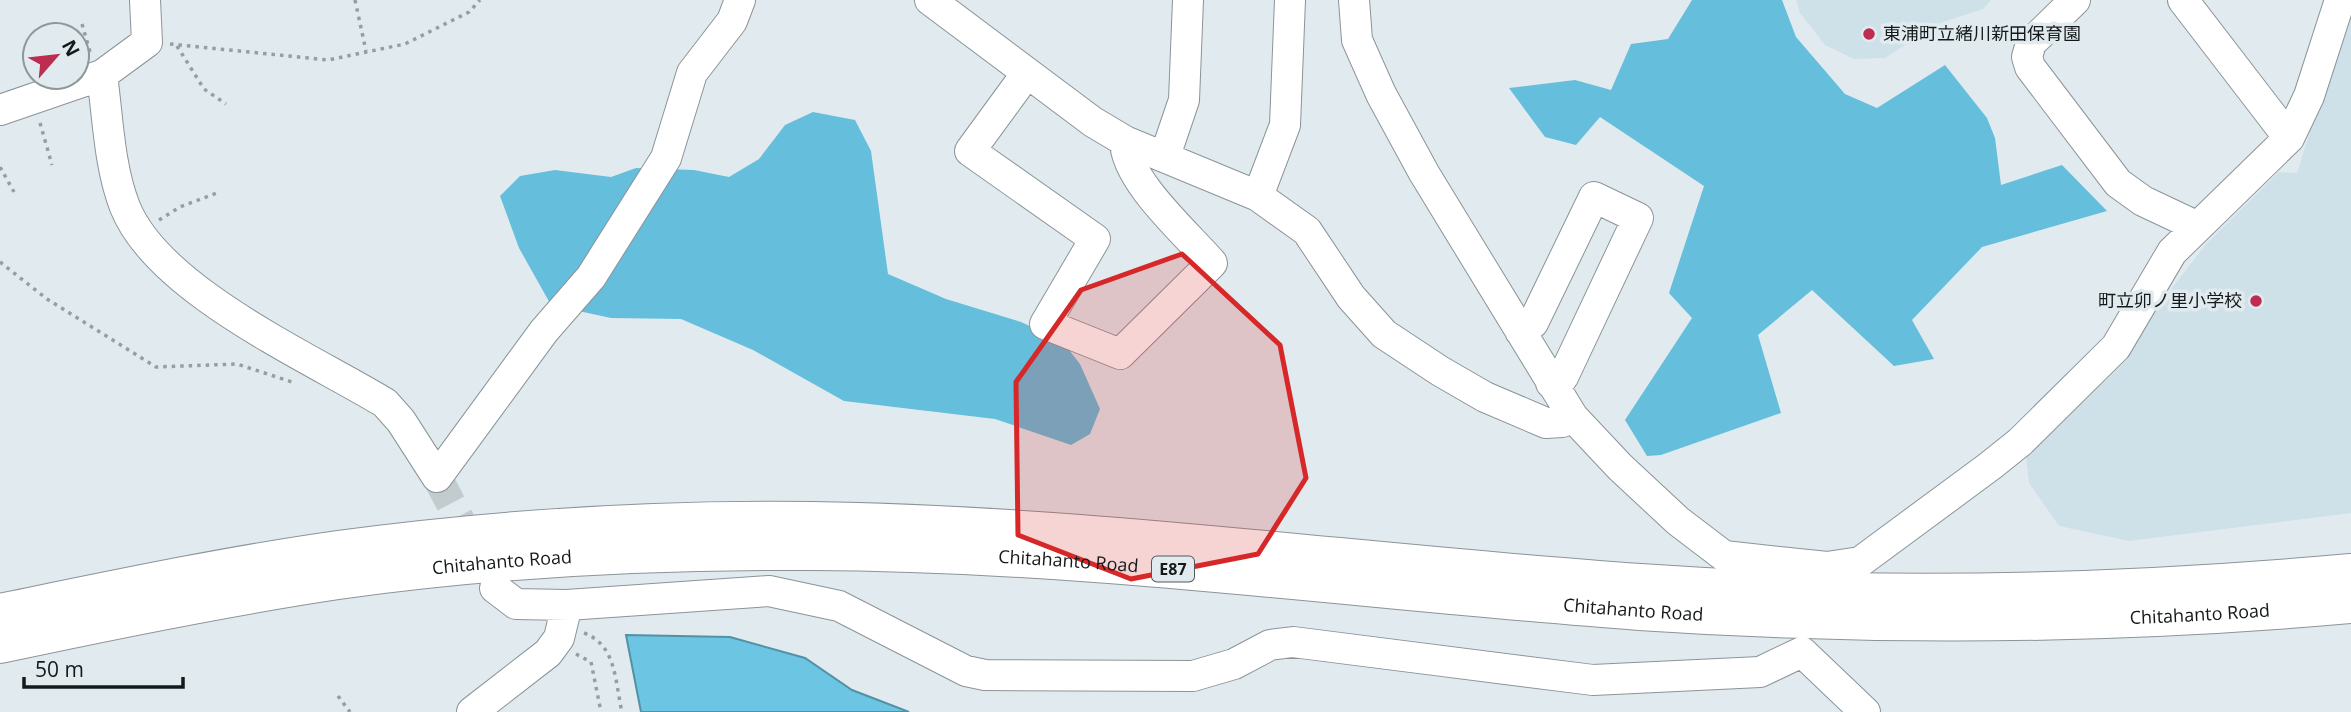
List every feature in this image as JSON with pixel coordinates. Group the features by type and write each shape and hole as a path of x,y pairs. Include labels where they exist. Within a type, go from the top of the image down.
{"highway":[{"name":"Chitahanto Road","path":"0,613 182,575 336,551 479,534 665,522 811,521 966,526 1241,546 1646,584 1845,592 2056,592 2351,573"},
{"name":"Chitahanto Road","path":"0,644 190,604 342,580 481,563 669,552 812,551 1087,561 1628,610 1848,622 2060,622 2351,604"}],"street":[{"path":"0,110 102,75 147,42 145,0"},
{"path":"102,75 119,186 125,206 155,253 187,284 237,317 385,403 401,421 437,477 544,331 591,277 666,158 692,73 732,21 740,0"},
{"path":"930,0 1093,122 1125,141 1258,196 1307,231 1351,296 1384,334 1440,371 1527,416 1553,424 1573,416"},
{"path":"1165,156 1184,100 1188,0"},
{"path":"1258,196 1285,125 1290,0"},
{"path":"1354,0 1357,40 1381,94 1424,173 1573,416 1629,476 1678,521 1724,556 1827,567 1860,562 2020,442 2116,346 2172,252 2289,138 2309,96 2340,0"},
{"path":"2075,0 2031,43 2027,57 2030,67 2118,183 2143,201 2196,226"},
{"path":"2183,0 2289,138"},
{"path":"1027,72 970,151 1095,239 1045,324 1120,354 1212,263 1140,181 1125,155 1125,141"},
{"path":"1520,331 1533,323 1594,197 1638,218 1563,377 1551,383"},
{"path":"495,588 516,604 562,625 769,591 839,606 966,671 985,675 1193,676 1224,668 1270,645 1293,642 1593,680 1760,672 1802,652 1865,712"},
{"path":"472,712 548,653 562,625"}],"path":[{"path":"355,0 366,51"},
{"path":"147,42 328,60 405,44 468,12 480,0"},
{"path":"176,45 205,89 226,104"},
{"path":"33,99 52,165"},
{"path":"0,167 14,192"},
{"path":"139,231 180,207 217,192"},
{"path":"0,262 47,299 156,366 237,364 302,385"},
{"path":"562,625 591,662 601,712"},
{"path":"562,625 591,636 601,642 609,653 622,712"},
{"path":"338,696 350,712"}],"highlighted area":[{"path":"1182,254 1280,345 1306,478 1258,554 1131,579 1018,535 1016,382 1081,290"}],"shaded area":[{"path":"1692,0 1782,0 1796,37 1845,94 1877,108 1945,65 1987,118 1995,138 2001,185 2062,165 2107,211 1982,247 1912,320 1934,359 1894,366 1812,290 1758,335 1781,413 1661,455 1647,456 1625,420 1692,318 1669,293 1704,186 1600,117 1576,145 1545,137 1509,88 1575,80 1611,90 1631,44 1668,39"},
{"name":"東浦町立緒川新田保育園","path":"1796,0 1991,0 1983,9 1940,23 1885,58 1854,59 1825,45 1800,13"},
{"name":"町立卯ノ里小学校","path":"2351,0 2351,513 2129,541 2059,526 2029,483 2025,448 2117,359 2206,244 2279,172 2297,173"},
{"path":"813,112 855,120 871,151 888,274 946,299 1021,322 1062,341 1080,364 1100,409 1090,434 1071,445 995,419 844,401 753,350 681,319 611,318 551,305 519,248 500,196 520,176 555,170 611,177 636,168 694,170 729,177 759,159 785,125"},
{"path":"626,635 730,637 805,658 852,690 909,712 641,712"}],"tunnel":[{"path":"437,477 477,553"}],"place":[{"name":"東浦町立緒川新田保育園","path":"1869,34"},
{"name":"町立卯ノ里小学校","path":"2256,301"}]}
